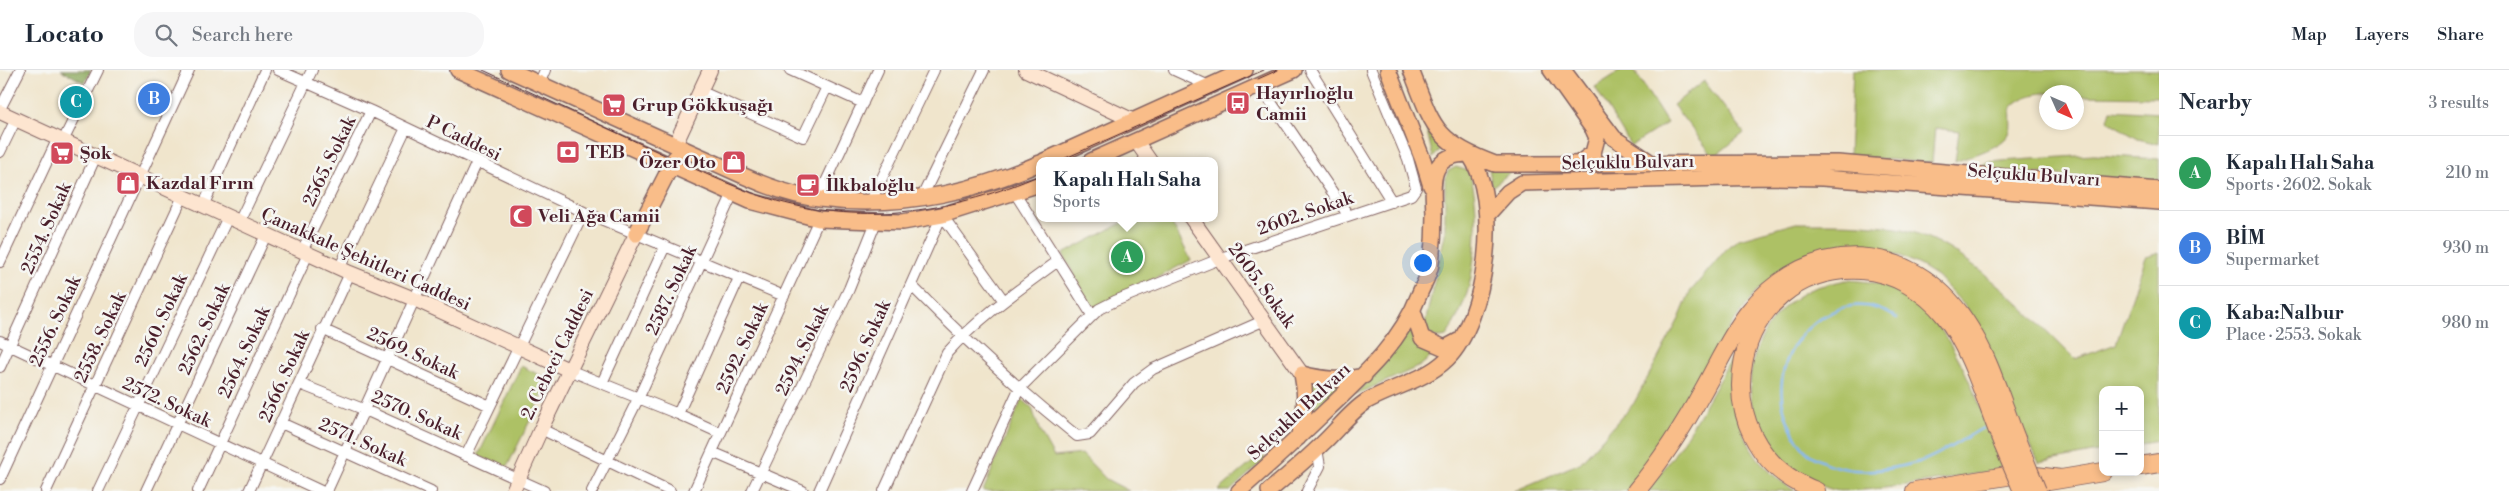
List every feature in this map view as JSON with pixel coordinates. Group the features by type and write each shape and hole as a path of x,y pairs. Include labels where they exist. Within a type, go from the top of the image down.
{"highway":[{"path":"1636,491 1685,423 1736,332 1760,298 1776,283 1795,271 1824,260 1842,257 1863,257 1898,264 1931,283 1943,294 1974,336 2010,442 2023,491"},
{"path":"1816,491 1795,482 1771,463 1761,451 1745,420 1740,385 1747,345 1763,316 1777,300 1792,289 1822,275 1855,270 1884,274 1912,287 1936,306 1946,318 1962,345 2010,442 2037,491"},
{"path":"2144,465 2159,463"},
{"path":"1987,491 2099,473"},
{"path":"1915,491 2020,474 2061,479"}],"main road":[{"path":"458,70 668,166 750,201 820,219 903,222 942,215 1036,185"},
{"path":"509,70 542,77 678,146 750,178 795,194 818,199 870,203 921,199 950,194 1000,179 1036,165"},
{"path":"636,234 678,146 710,70"},
{"path":"1026,70 1050,75 1134,121"},
{"path":"1053,157 1134,121 1224,70"},
{"path":"1202,83 1245,70"},
{"path":"1100,157 1294,70"},
{"path":"1388,70 1424,160 1432,190"},
{"name":"Selçuklu Bulvarı","path":"1411,70 1431,120 1441,135 1452,145 1495,164 1650,162 1838,163 2159,190"},
{"path":"1551,70 1593,129 1596,138 1593,152 1578,164"},
{"path":"1563,70 1614,138 1650,162"},
{"name":"Çanakkale Şehitleri Caddesi","path":"0,111 344,271 414,299 519,349 569,370"},
{"path":"1136,141 1147,157"},
{"path":"1269,491 1317,449 1366,402 1428,372 1447,359 1463,338 1481,285 1488,214 1481,177 1469,154 1458,154 1442,163 1435,172 1432,190"},
{"name":"Selçuklu Bulvarı","path":"1488,214 1508,192 1522,183 1766,177 1876,181 1949,188 2159,202"},
{"name":"Selçuklu Bulvarı","path":"1239,491 1298,439 1364,376 1394,342 1413,312 1431,265 1434,215 1432,190"},
{"name":"2605. Sokak","path":"1194,222 1302,374"},
{"name":"2. Cebeci Caddesi","path":"516,485 569,370 636,234"},
{"path":"1413,312 1422,338 1433,345 1445,348 1463,338"},
{"path":"1298,439 1305,415 1306,402 1302,374 1324,380 1352,379 1364,376"}],"street":[{"path":"0,111 20,70"},
{"path":"0,262 60,140 98,70"},
{"name":"2556. Sokak","path":"0,479 189,70"},
{"path":"203,206 265,70"},
{"name":"P Caddesi","path":"278,70 371,111 584,212 784,296"},
{"name":"2560. Sokak","path":"98,491 138,406 312,70"},
{"path":"790,70 863,103"},
{"path":"818,199 878,70"},
{"path":"870,203 934,70"},
{"path":"921,199 984,70"},
{"path":"1174,70 1202,83 1202,70"},
{"path":"1310,70 1392,202"},
{"name":"2602. Sokak","path":"972,491 1019,389 1092,315 1114,301 1220,259 1410,195 1416,188 1408,159 1371,70"},
{"path":"1260,86 1348,215"},
{"path":"700,91 804,137 828,87"},
{"name":"2565. Sokak","path":"305,253 371,111"},
{"path":"0,152 16,119"},
{"name":"2566. Sokak","path":"249,491 300,384 344,271 406,128"},
{"name":"2554. Sokak","path":"0,368 96,156"},
{"path":"327,491 363,408 477,162"},
{"path":"1015,192 1092,315"},
{"name":"2587. Sokak","path":"592,491 638,399 733,194"},
{"name":"2558. Sokak","path":"46,491 183,196"},
{"path":"466,456 584,212"},
{"path":"942,215 1004,301"},
{"name":"2596. Sokak","path":"818,491 942,215"},
{"name":"2592. Sokak","path":"694,491 820,219"},
{"name":"2594. Sokak","path":"752,491 849,289 876,222"},
{"name":"2562. Sokak","path":"146,491 266,235"},
{"path":"602,383 665,246"},
{"name":"2564. Sokak","path":"198,491 305,253"},
{"path":"884,491 947,353 961,336 1058,261"},
{"path":"678,414 739,278"},
{"path":"911,285 961,336 1019,389 1077,436 1090,434 1134,383 1153,369 1265,320"},
{"name":"2569. Sokak","path":"322,329 490,406"},
{"name":"2572. Sokak","path":"0,341 321,491"},
{"name":"Çanakkale Şehitleri Caddesi","path":"569,370 720,433"},
{"name":"2570. Sokak","path":"300,384 363,408 466,456 516,485 544,491"},
{"name":"2571. Sokak","path":"281,423 431,491"},
{"path":"541,429 670,491"},
{"path":"1307,491 1320,466 1317,449"},
{"path":"712,452 803,491"}],"green space":[{"path":"61,70 91,70 85,83"},
{"path":"1622,70 1634,70 1667,123 1631,146 1595,87"},
{"path":"1853,70 2159,70 2159,97 2084,96 2084,85 2039,85 2039,94 2025,97 2012,107 2010,131 2002,142 1955,162 1959,131 1935,128 1932,163 1849,156"},
{"path":"1704,81 1744,133 1714,157 1673,105"},
{"path":"2111,110 2159,113 2159,144 2138,139 2111,123 2108,120"},
{"path":"1427,131 1443,146 1433,158"},
{"path":"2093,155 2159,159 2159,180 2104,179 1978,168 1987,162"},
{"path":"1456,167 1468,171 1475,198 1476,235 1472,271 1469,287 1456,319 1446,337 1436,338 1424,328 1445,234 1445,180 1448,171"},
{"path":"1489,168 1513,170 1492,187"},
{"path":"1123,222 1171,222 1191,260 1093,311 1063,254"},
{"path":"1796,223 1876,225 1902,229 1926,237 1950,249 1995,283 2075,359 2116,344 2146,257 2159,253 2159,441 2144,443 2144,386 2099,386 2099,452 2039,463 2014,410 1982,331 1967,308 1937,276 1921,266 1901,256 1868,251 1810,258 1792,265 1757,291 1730,327 1653,459 1627,491 1514,491 1580,463 1634,403 1679,319 1690,292 1729,246 1739,239"},
{"path":"1846,280 1876,283 1898,290 1923,309 1939,328 1966,373 2004,469 1899,486 1839,491 1824,487 1800,474 1777,456 1761,433 1752,407 1750,380 1755,353 1767,328 1785,307 1809,290"},
{"path":"1409,325 1415,339 1438,351 1420,366 1355,395 1397,347"},
{"path":"1741,340 1736,363 1735,385 1736,406 1741,426 1749,444 1761,462 1776,477 1795,491 1647,491 1686,437"},
{"path":"521,366 550,380 507,467 478,456"},
{"path":"1309,379 1345,384 1312,417 1314,394"},
{"path":"1022,399 1032,408 1040,432 1054,457 1082,454 1106,479 1129,491 983,491"},
{"path":"1262,454 1265,459 1230,491 1218,491"}],"waterway":[{"path":"1897,318 1873,307 1848,306 1832,312 1817,321 1804,332 1794,345 1787,360 1782,392 1784,409 1790,426 1803,448 1809,454 1835,466 1849,469 1877,470 1927,459 1983,428"}],"tram line":[{"path":"483,70 725,182 777,201 810,209 844,213 910,211 944,206 976,198 1036,176"},
{"path":"1068,157 1264,70"},
{"path":"1258,79 1278,70"}],"place":[{"name":"BİM","path":"154,99"},
{"name":"Kaba:Nalbur","path":"76,102"},
{"name":"Hayırlıoğlu Camii","path":"1238,103"},
{"name":"Grup Gökkuşağı","path":"614,105"},
{"name":"TEB","path":"568,152"},
{"name":"Şok","path":"62,153"},
{"name":"Özer Oto","path":"734,162"},
{"name":"Kazdal Fırın","path":"128,183"},
{"name":"İlkbaloğlu","path":"808,185"},
{"name":"Veli Ağa Camii","path":"521,216"},
{"name":"Kapalı Halı Saha","path":"1127,257"}]}
